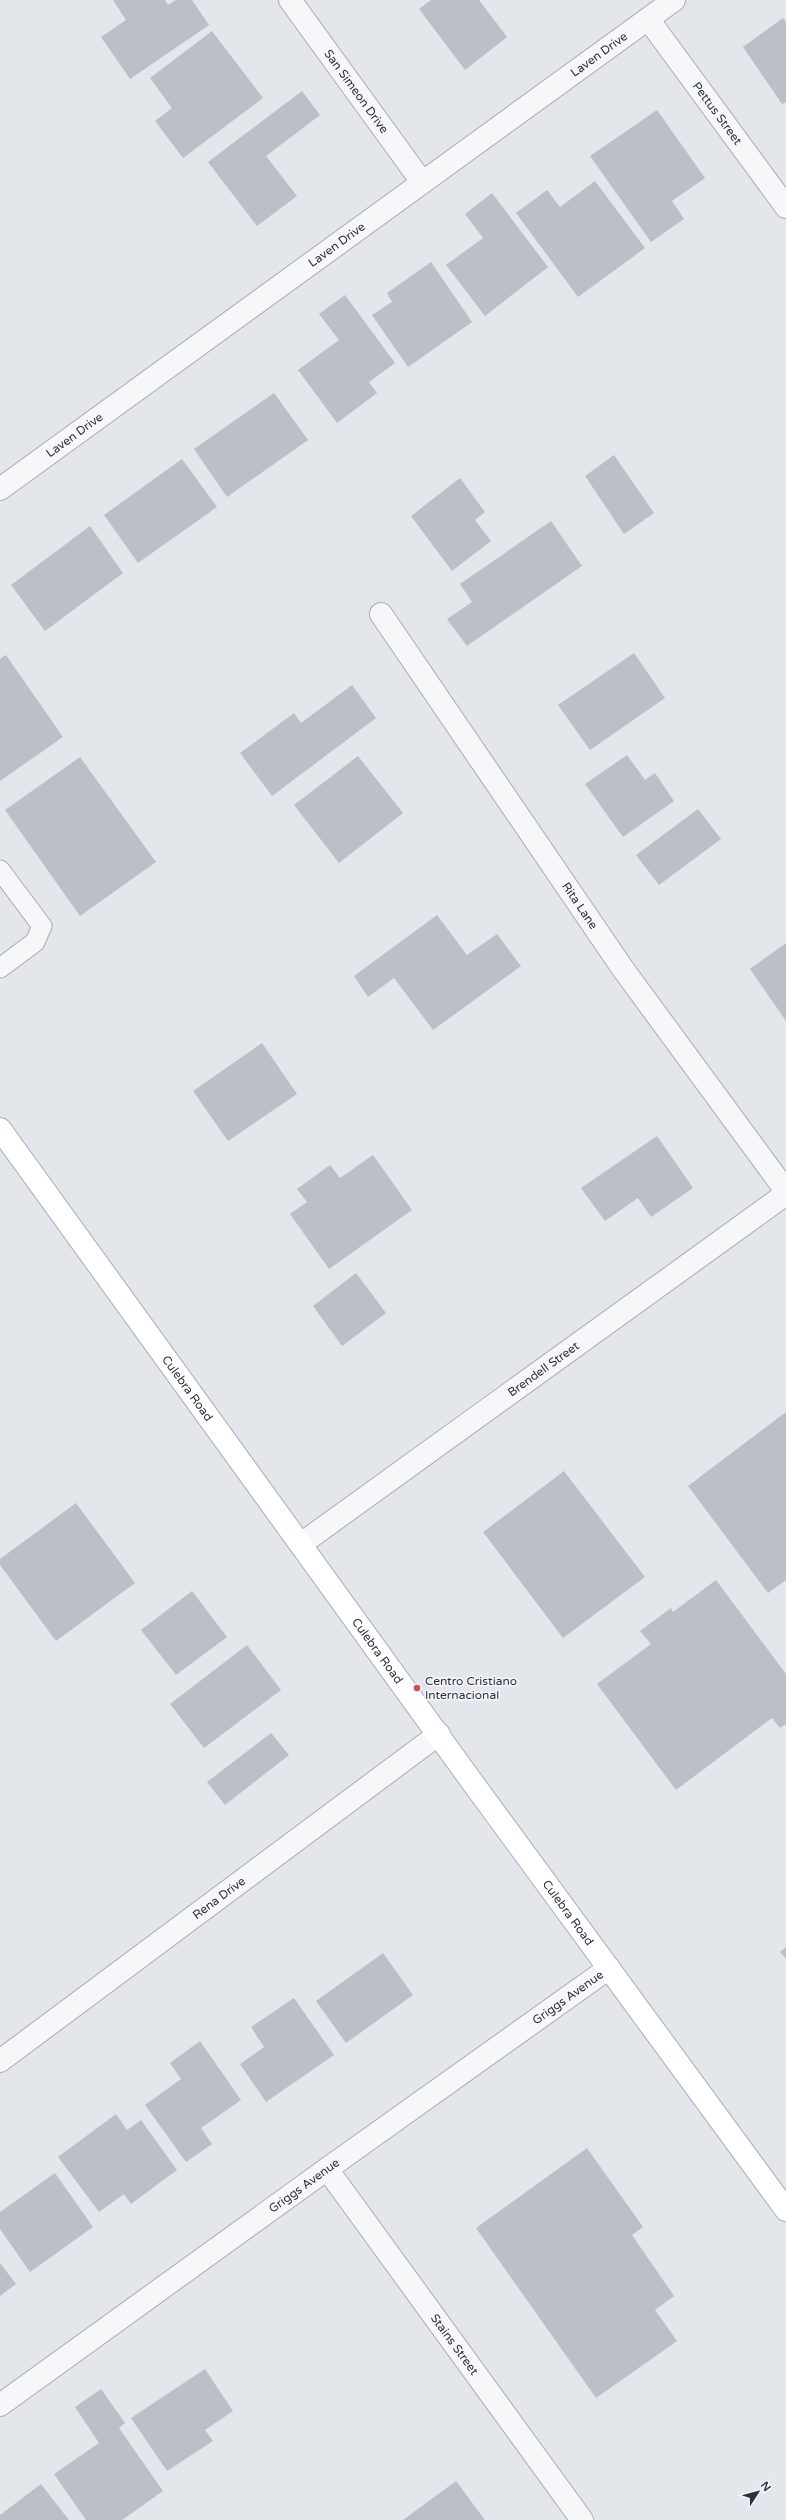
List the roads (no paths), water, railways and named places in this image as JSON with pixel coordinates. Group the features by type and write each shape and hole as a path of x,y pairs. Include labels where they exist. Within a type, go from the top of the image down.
{"main road":[{"name":"Culebra Road","path":"0,1129 786,2210"}],"street":[{"name":"San Simeon Drive","path":"290,0 422,182"},
{"name":"Laven Drive","path":"0,489 674,0"},
{"name":"Pettus Street","path":"648,19 786,207"},
{"name":"Rita Lane","path":"381,614 623,969 786,1193"},
{"name":"Brendell Street","path":"301,1544 786,1193"},
{"name":"Rena Drive","path":"0,2062 439,1734"},
{"name":"Griggs Avenue","path":"0,2406 327,2169 609,1968"},
{"name":"Stains Street","path":"327,2169 582,2520"}],"lane":[{"path":"0,870 42,926 35,942 0,968"}],"place":[{"name":"Centro Cristiano Internacional","path":"417,1688"}]}
